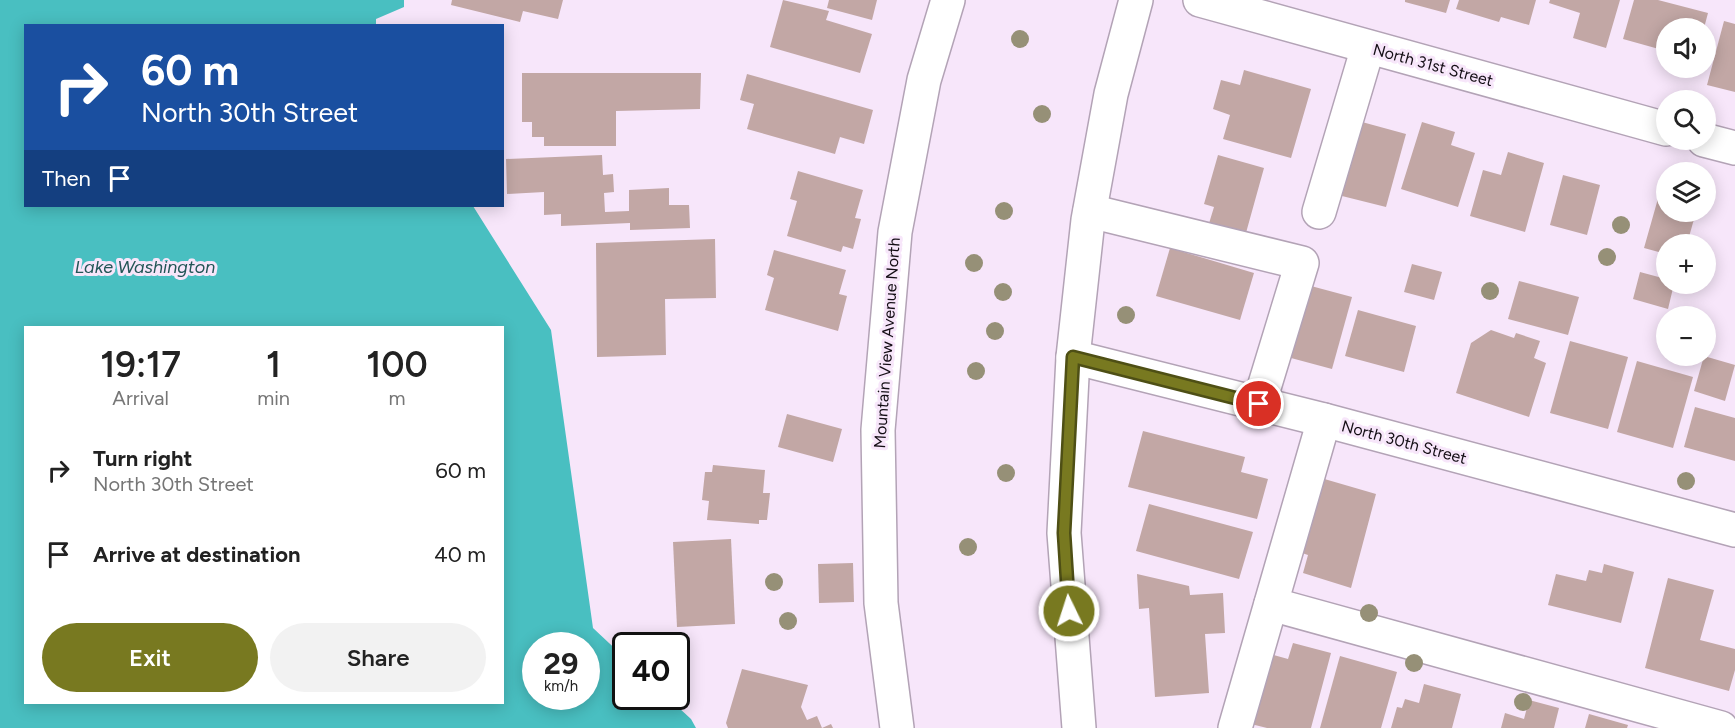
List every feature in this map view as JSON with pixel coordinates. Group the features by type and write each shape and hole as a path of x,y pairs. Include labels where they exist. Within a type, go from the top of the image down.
{"street":[{"name":"Mountain View Avenue North","path":"897,728 881,603 878,430 895,232 924,80 948,0"},
{"path":"1079,728 1064,533 1073,357 1090,210 1111,94 1136,0"},
{"name":"North 31st Street","path":"1200,0 1656,126"},
{"path":"1319,212 1368,47"},
{"path":"1716,143 1735,148"},
{"path":"1090,210 1305,253 1259,404"},
{"name":"North 30th Street","path":"1073,357 1324,420 1735,530"},
{"path":"1234,728 1324,420"},
{"path":"1271,604 1720,728"}],"water":[{"name":"Lake Washington","path":"0,0 404,0 404,7 376,19 376,24 24,24 24,207 474,207 551,330 593,628 597,632 522,632 522,710 600,710 600,635 612,646 612,710 681,710 691,719 696,728 0,728"}],"building":[{"path":"452,0 563,0 558,19 523,11 520,22 451,5"},
{"path":"783,0 829,11 826,20 872,34 860,73 770,47"},
{"path":"829,0 877,0 872,20 827,8"},
{"path":"1405,0 1450,0 1446,13 1405,2"},
{"path":"1459,0 1536,0 1529,25 1501,17 1499,22 1456,9"},
{"path":"1550,0 1620,0 1606,48 1573,38 1580,13 1549,3"},
{"path":"1634,0 1658,0 1708,13 1707,18 1656,18 1656,48 1623,39"},
{"path":"1724,21 1735,24 1735,92 1707,85 1709,78 1716,78 1716,51"},
{"path":"1244,70 1311,89 1291,158 1223,139 1230,115 1213,109 1221,80 1240,85"},
{"path":"522,73 701,73 700,109 616,111 616,146 544,146 544,137 532,137 532,122 522,122"},
{"path":"747,74 873,110 864,144 840,137 835,154 747,129 754,104 740,100"},
{"path":"1362,122 1406,134 1386,207 1342,196"},
{"path":"1422,122 1455,132 1451,145 1475,153 1458,207 1401,189"},
{"path":"1508,152 1544,163 1525,232 1470,216 1483,170 1501,175"},
{"path":"602,155 603,175 613,174 614,192 604,193 605,212 629,211 629,190 669,188 669,205 689,205 690,228 630,230 630,223 561,226 561,214 544,215 544,192 507,194 506,159"},
{"path":"1218,155 1264,168 1244,240 1207,230 1214,207 1204,204"},
{"path":"798,171 863,190 855,218 861,219 853,249 843,246 841,252 787,236 797,201 790,199"},
{"path":"1563,175 1600,185 1587,235 1550,225"},
{"path":"1656,206 1656,222 1693,222 1690,234 1656,234 1656,251 1644,248"},
{"path":"715,239 716,298 665,299 666,355 597,357 596,243"},
{"path":"1170,248 1254,273 1240,320 1156,296"},
{"path":"774,250 846,270 839,294 847,296 838,331 765,310 774,278 767,275"},
{"path":"1412,264 1442,272 1434,300 1404,292"},
{"path":"1640,272 1656,276 1656,294 1672,294 1669,306 1658,306 1633,299"},
{"path":"1519,281 1579,297 1568,335 1508,319"},
{"path":"1311,286 1352,297 1332,369 1291,358"},
{"path":"1358,310 1416,326 1404,372 1345,356"},
{"path":"1491,330 1514,338 1516,333 1540,341 1534,358 1546,363 1529,417 1456,393 1471,343"},
{"path":"1570,341 1628,357 1608,429 1550,413"},
{"path":"1716,359 1735,365 1725,401 1694,391 1701,366 1716,366"},
{"path":"1637,361 1693,377 1673,448 1617,432"},
{"path":"1695,407 1735,418 1735,461 1684,447"},
{"path":"787,414 842,429 833,462 778,447"},
{"path":"1143,431 1245,457 1241,472 1268,479 1257,519 1128,487"},
{"path":"713,465 765,470 763,493 770,493 767,520 759,520 759,524 707,520 709,501 702,500 705,472 712,472"},
{"path":"1321,478 1376,494 1351,588 1303,573 1308,555 1299,552"},
{"path":"1149,504 1253,532 1239,579 1136,551"},
{"path":"731,539 735,624 677,627 673,542"},
{"path":"853,563 854,602 819,603 818,564"},
{"path":"1604,564 1634,572 1621,623 1548,605 1556,574 1586,581 1589,570 1602,573"},
{"path":"1137,574 1189,586 1190,595 1223,593 1225,633 1205,634 1209,693 1155,697 1149,608 1139,609"},
{"path":"1668,578 1714,590 1700,640 1735,649 1735,670 1729,691 1645,668"},
{"path":"1293,643 1331,653 1311,728 1267,728 1251,724 1270,654 1288,659"},
{"path":"1340,656 1397,672 1381,728 1320,728"},
{"path":"742,669 808,685 801,707 807,720 817,716 822,728 728,728 726,723"},
{"path":"1424,684 1461,694 1452,728 1391,728 1397,707 1402,708 1405,699 1419,703"},
{"path":"1529,700 1559,708 1554,728 1501,728 1505,713 1524,719"},
{"path":"1589,714 1628,725 1627,728 1585,728"}],"route":[{"path":"1069,611 1064,533 1073,357 1259,404"}]}
